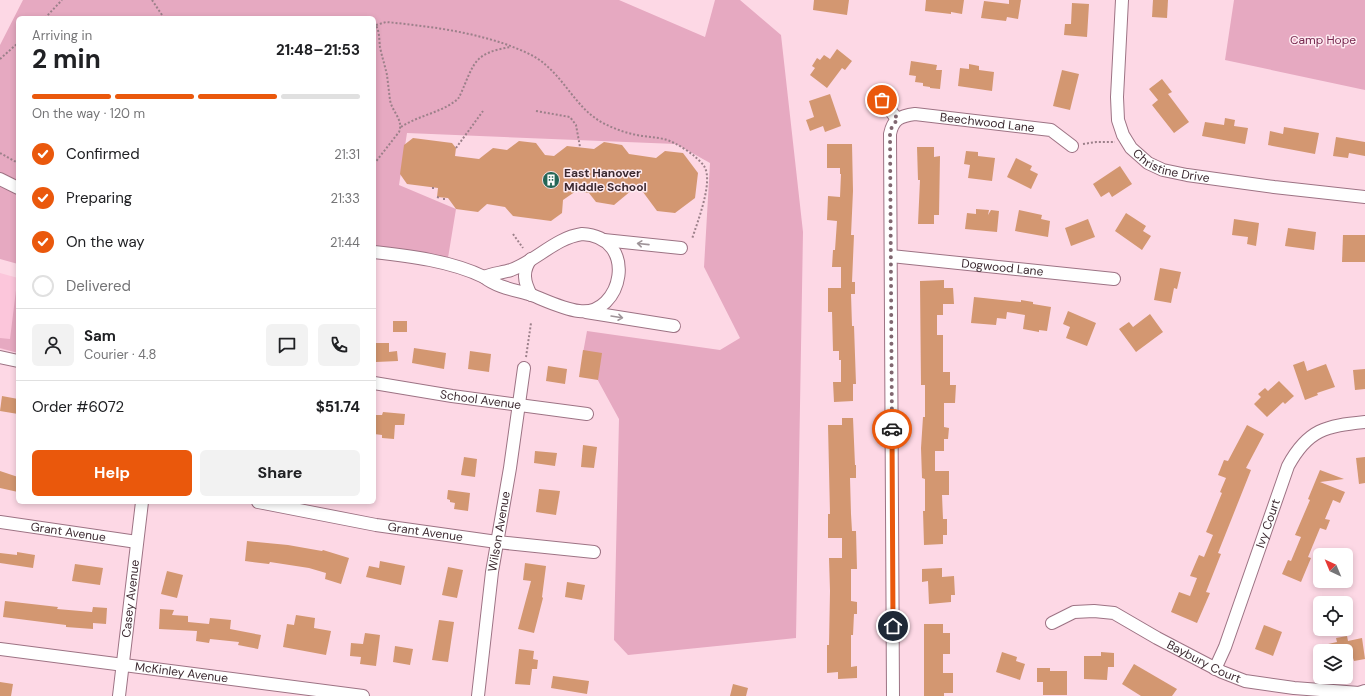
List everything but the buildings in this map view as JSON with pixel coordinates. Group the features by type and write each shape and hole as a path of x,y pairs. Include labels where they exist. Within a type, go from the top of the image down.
{"street":[{"name":"Christine Drive","path":"1122,0 1117,112 1118,120 1124,137 1131,148 1148,163 1163,170 1187,175 1274,187 1365,197"},
{"path":"882,100 898,119 892,126 890,134 893,696"},
{"name":"Beechwood Lane","path":"898,119 904,115 915,114 1051,130 1072,146"},
{"path":"0,179 16,187"},
{"path":"484,277 493,273 511,270 567,237 590,234 604,240 610,245 617,258 619,272 618,281 612,294 601,305 587,311 579,311"},
{"path":"604,240 682,248"},
{"path":"376,252 407,256 472,271 484,277 492,284 579,311 674,326"},
{"name":"Dogwood Lane","path":"891,256 1114,279"},
{"path":"531,259 527,265 524,278 525,285 531,295"},
{"path":"0,357 16,361"},
{"name":"Wilson Avenue","path":"478,696 492,572 510,468 524,368"},
{"name":"School Avenue","path":"376,382 452,396 587,414"},
{"name":"Ivy Court","path":"1215,669 1227,640 1288,466 1295,452 1302,443 1318,432 1340,425 1365,422"},
{"name":"Casey Avenue","path":"119,696 142,504"},
{"name":"Grant Avenue","path":"268,504 376,525 497,542 594,552"},
{"name":"Grant Avenue","path":"0,522 137,542"},
{"name":"Baybury Court","path":"1052,623 1074,612 1094,611 1114,613 1215,669 1245,681 1294,688 1359,692 1365,691"},
{"name":"McKinley Avenue","path":"0,649 363,696"}],"path":[{"path":"47,16 62,0"},
{"path":"152,0 163,16"},
{"path":"376,24 386,22 448,29 511,46 538,59 552,70 581,106 594,118 631,134 664,139 694,156 704,165 707,172 707,182 692,239"},
{"path":"376,28 387,74 392,108 401,122 399,132 376,161"},
{"path":"0,59 16,45"},
{"path":"401,127 412,120 445,108 454,103 461,95 475,64 480,58 486,54 511,46"},
{"path":"456,148 483,111"},
{"path":"536,111 570,116 576,125 580,147"},
{"path":"1072,146 1096,142 1116,142 1124,137"},
{"path":"0,153 16,162"},
{"path":"513,234 523,248"},
{"path":"524,368 531,323"}],"shaded area":[{"path":"0,273 16,277 16,327 15,352 0,349"}],"green space":[{"path":"23,0 619,0 705,37 715,0 740,0 781,35 803,232 796,638 628,655 614,640 619,419 583,353 587,331 720,350 740,338 704,267 710,163 676,144 407,133 399,185 456,209 447,264 376,259 376,16 16,16 16,263 0,259 0,45"},
{"name":"Camp Hope","path":"1234,0 1365,0 1365,90 1225,60"},
{"path":"16,290 16,352 0,348 0,338 10,339"}],"way so far":[{"path":"882,100 898,119 892,126 890,134 892,429"}],"place":[{"name":"East Hanover Middle School","path":"551,180"}],"route":[{"path":"892,429 893,626"}]}
